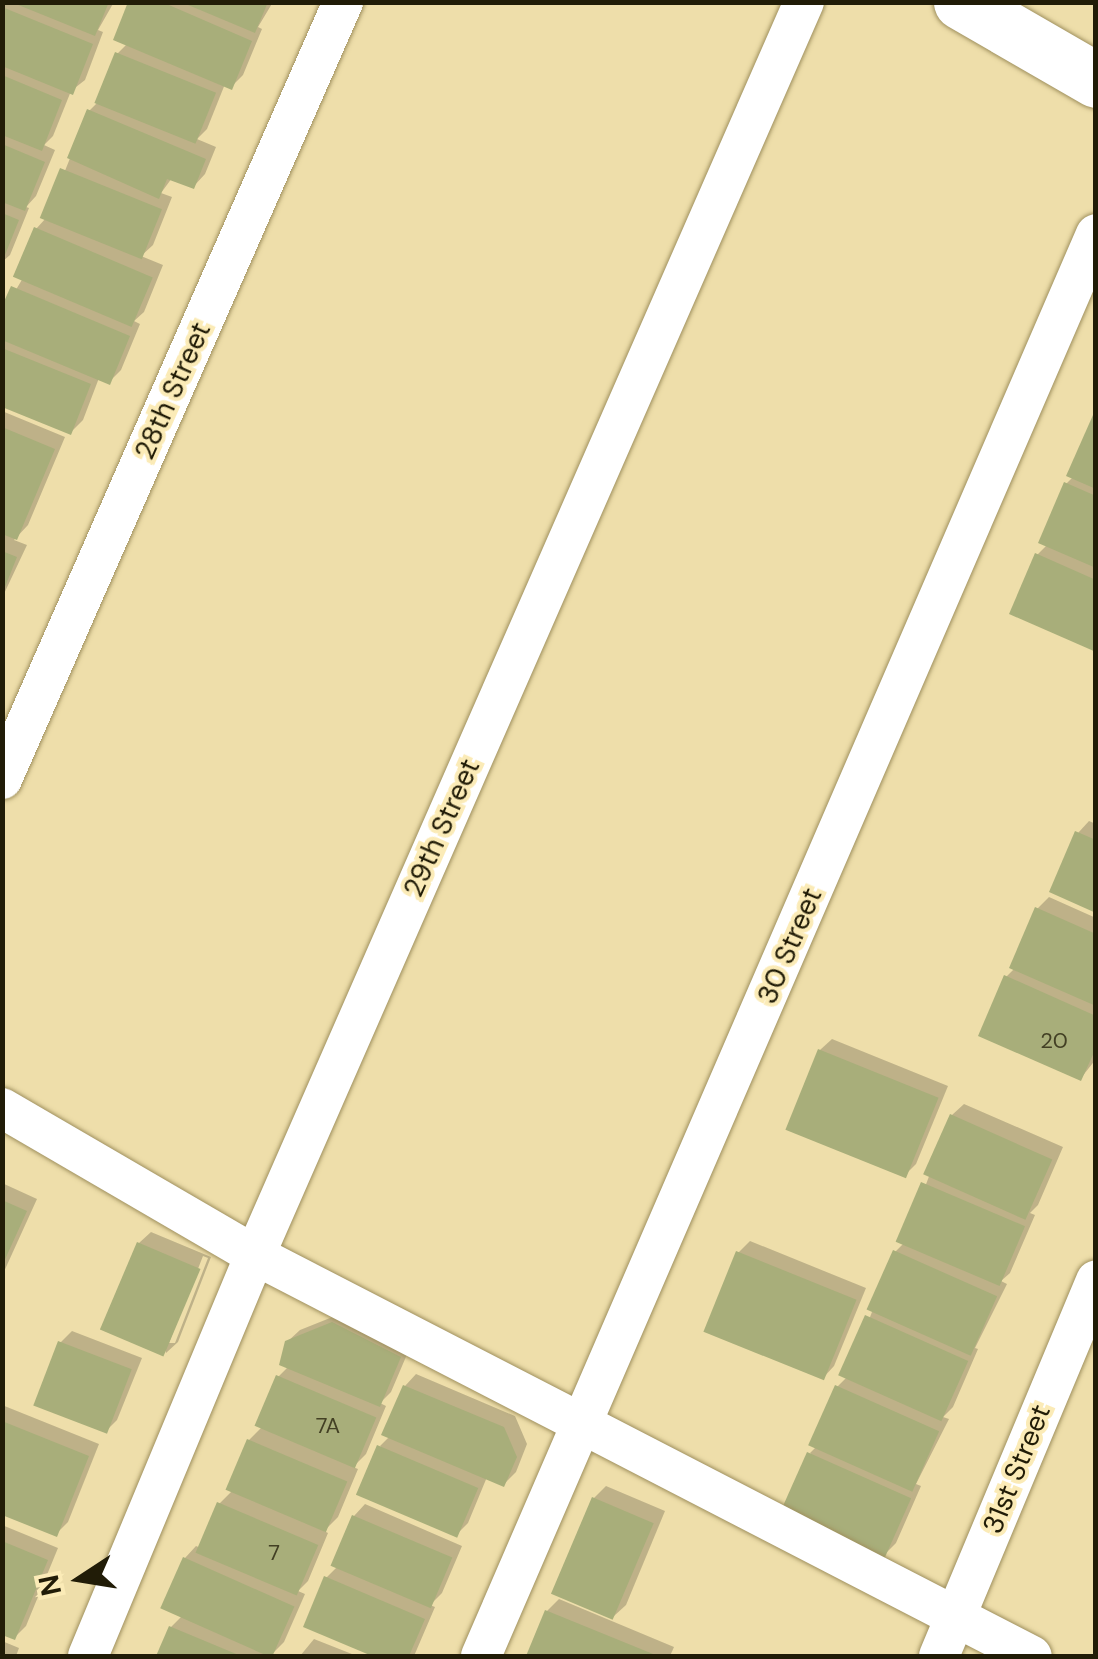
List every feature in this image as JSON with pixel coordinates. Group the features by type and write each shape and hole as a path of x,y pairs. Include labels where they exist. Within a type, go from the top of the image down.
{"main road":[{"path":"961,2 1096,80"}],"street":[{"name":"28th Street","path":"2,780 344,2"},
{"name":"29th Street","path":"88,1656 255,1255 804,2"},
{"name":"30 Street","path":"482,1656 1096,234"},
{"path":"2,1108 255,1255 1032,1656"},
{"name":"31st Street","path":"940,1656 1096,1281"}],"building":[{"path":"11,2 109,2 95,36"},
{"path":"128,2 162,2 252,41 232,90 113,40"},
{"path":"181,2 268,2 255,33"},
{"path":"2,7 93,44 73,95 2,66"},
{"path":"115,52 216,93 195,144 94,103"},
{"path":"2,75 62,100 42,151 2,135"},
{"path":"87,109 206,159 194,189 167,179 159,199 67,158"},
{"path":"2,144 45,162 25,211 2,202"},
{"path":"60,168 162,209 142,259 40,218"},
{"path":"2,213 19,220 3,260 2,260"},
{"path":"34,227 153,277 132,327 13,277"},
{"path":"11,286 130,336 110,385 2,340 2,306"},
{"path":"2,348 91,384 71,435 2,407"},
{"path":"1093,415 1096,417 1096,489 1066,476"},
{"path":"2,427 55,449 17,540 2,534"},
{"path":"1064,482 1096,496 1096,568 1038,543"},
{"path":"2,551 17,557 3,592 2,592"},
{"path":"1035,553 1096,580 1096,652 1009,614"},
{"path":"1075,831 1096,840 1096,913 1049,892"},
{"path":"1035,907 1096,934 1096,1006 1009,968"},
{"path":"1004,975 1096,1016 1096,1048 1081,1081 978,1036"},
{"path":"818,1049 939,1098 906,1178 785,1130"},
{"path":"950,1114 1052,1160 1025,1220 923,1174"},
{"path":"921,1182 1025,1226 1000,1286 896,1242"},
{"path":"2,1200 27,1211 2,1266"},
{"path":"137,1242 201,1269 163,1356 100,1329"},
{"path":"893,1250 997,1296 971,1356 867,1309"},
{"path":"736,1251 857,1300 824,1380 703,1332"},
{"path":"865,1315 968,1361 941,1421 838,1375"},
{"path":"332,1322 401,1357 380,1407 279,1365 285,1341"},
{"path":"58,1341 132,1369 107,1434 33,1405"},
{"path":"276,1375 376,1418 355,1468 255,1426"},
{"path":"403,1385 504,1427 517,1457 504,1487 381,1435"},
{"path":"835,1385 939,1431 912,1492 808,1445"},
{"path":"2,1421 89,1456 57,1537 2,1515"},
{"path":"247,1439 347,1482 326,1532 226,1490"},
{"path":"377,1445 478,1488 457,1538 356,1495"},
{"path":"807,1452 911,1498 885,1558 781,1511"},
{"path":"592,1497 654,1523 613,1620 551,1594"},
{"path":"217,1502 318,1545 297,1596 196,1553"},
{"path":"352,1515 452,1558 431,1608 331,1566"},
{"path":"2,1541 48,1560 15,1640 2,1635"},
{"path":"183,1557 294,1607 272,1656 160,1608"},
{"path":"324,1576 425,1619 409,1656 372,1656 303,1627"},
{"path":"545,1610 658,1656 526,1656"},
{"path":"169,1626 241,1656 156,1656"}]}
